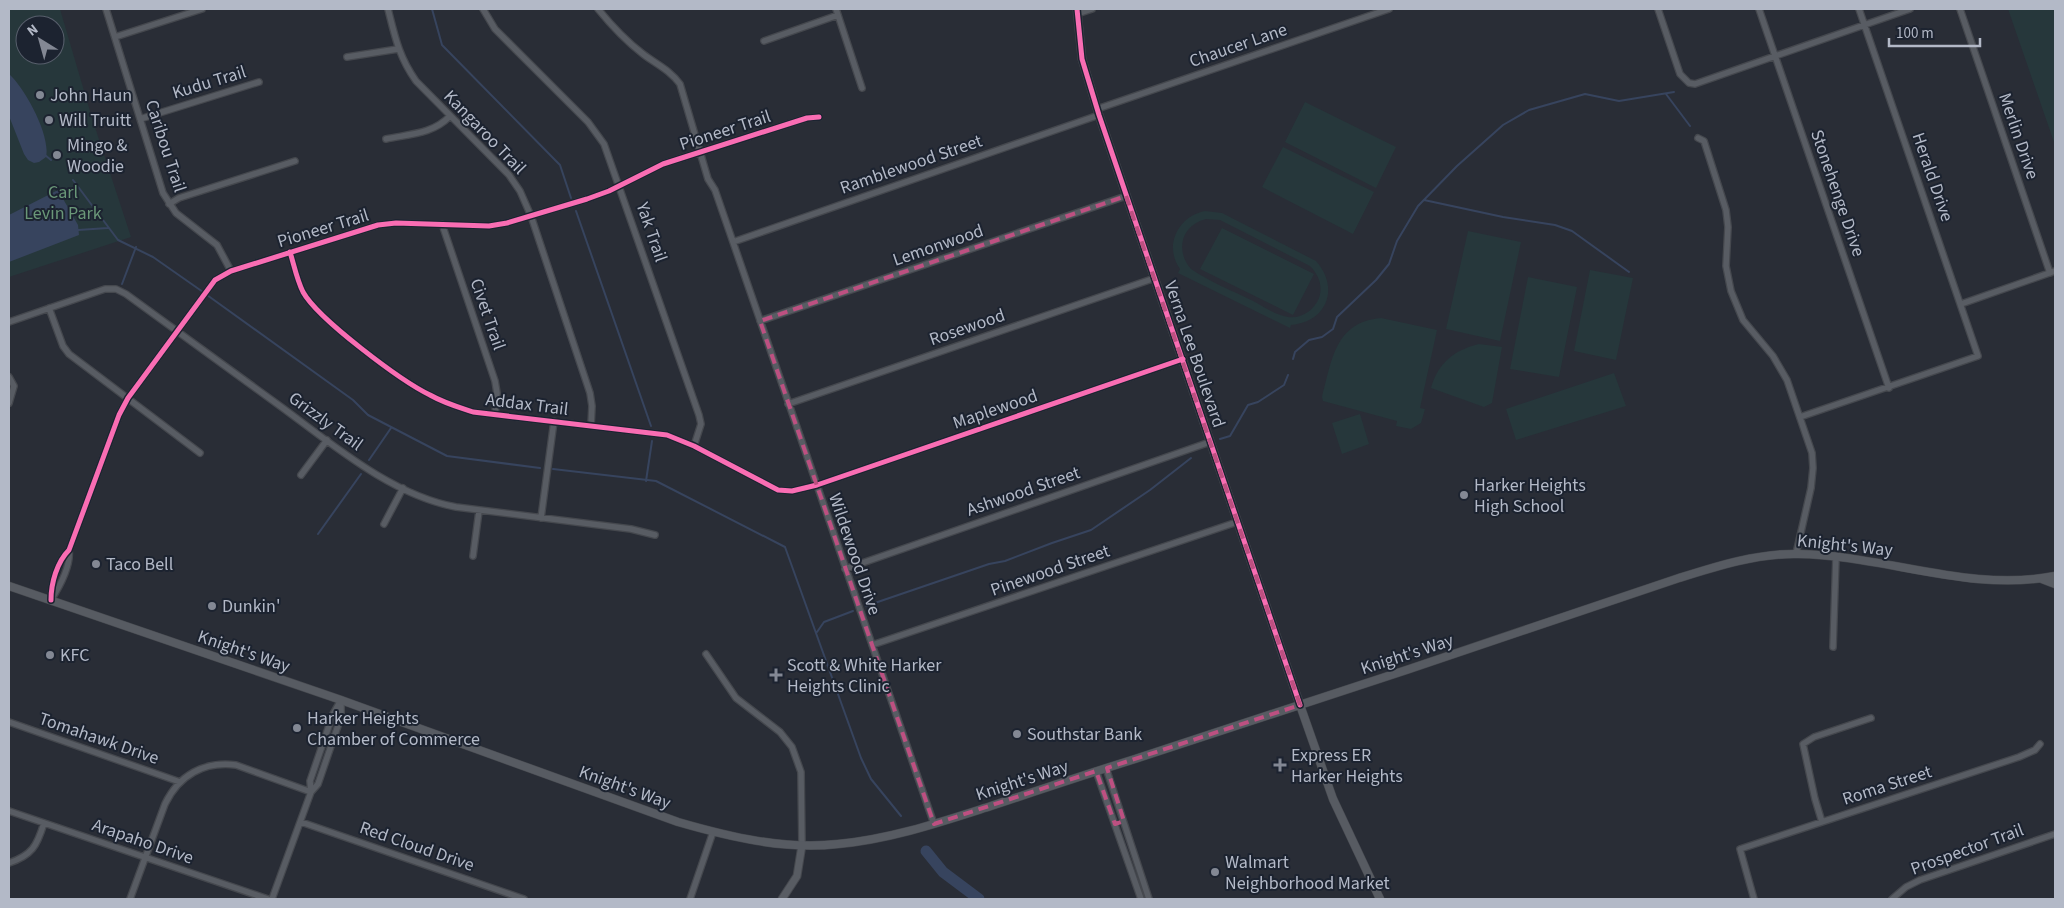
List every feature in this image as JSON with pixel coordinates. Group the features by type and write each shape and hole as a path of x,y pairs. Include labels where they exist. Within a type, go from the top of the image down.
{"main road":[{"name":"Knight's Way","path":"9,586 341,700 678,822 713,832 760,841 802,845 858,842 902,834 1300,705 1712,568 1761,558 1796,554 1836,557 1977,578 2040,579 2055,576"},
{"path":"2040,579 2055,584"},
{"path":"1300,705 1333,799 1380,899"}],"street":[{"name":"Caribou Trail","path":"106,9 163,192 169,204 183,219 217,245 231,271"},
{"path":"115,37 202,9"},
{"name":"Kangaroo Trail","path":"388,9 404,64 416,81 510,175 520,191 531,216 590,394 592,406 591,426"},
{"name":"Yak Trail","path":"483,9 495,29 588,122 604,144 700,415 701,424 694,446"},
{"name":"Wildewood Drive","path":"598,9 643,54 673,75 683,92 708,179 715,190 934,824"},
{"path":"1077,11 1092,9"},
{"name":"Chaucer Lane","path":"1098,112 1389,9"},
{"path":"1658,9 1680,74 1684,80 1695,84 1910,9"},
{"name":"Stonehenge Drive","path":"1759,9 1889,388"},
{"name":"Herald Drive","path":"1859,9 1978,356 1889,388"},
{"name":"Merlin Drive","path":"1960,9 2053,272"},
{"name":"Verna Lee Boulevard","path":"1077,11 1082,58 1098,112 1300,705"},
{"path":"764,41 837,12 862,88"},
{"path":"347,57 398,48"},
{"name":"Kudu Trail","path":"140,119 259,82"},
{"name":"Ramblewood Street","path":"733,242 1098,112"},
{"path":"386,139 430,131 450,116"},
{"name":"Pioneer Trail","path":"51,600 51,587 62,557 69,550 119,415 128,398 215,280 231,271 378,225 396,223 489,226 531,216 587,199 620,186 663,164 807,118 819,117"},
{"path":"1698,138 1704,141 1726,210 1728,227 1726,266 1731,291 1743,320 1780,366 1787,380 1812,453 1811,488 1796,554"},
{"path":"169,204 179,198 295,161"},
{"name":"Lemonwood","path":"760,322 1126,196"},
{"name":"Civet Trail","path":"442,224 495,381 497,393 495,414"},
{"name":"Addax Trail","path":"290,252 303,292 312,304 354,342 429,395 448,404 473,412 667,436 694,446 778,490 792,491 816,485"},
{"path":"1961,304 2053,272"},
{"name":"Rosewood","path":"788,404 1155,278"},
{"name":"Grizzly Trail","path":"9,322 105,289 116,289 126,294 363,466 403,488 438,504 479,511 631,529 655,536"},
{"path":"50,308 63,346 69,354 200,452"},
{"name":"Maplewood","path":"816,485 1183,359"},
{"path":"9,377 14,386 9,403"},
{"path":"1800,417 1889,388"},
{"path":"541,518 554,421"},
{"path":"301,475 327,440"},
{"name":"Ashwood Street","path":"845,569 1210,442"},
{"path":"384,524 403,488"},
{"path":"473,556 479,511"},
{"name":"Pinewood Street","path":"872,646 1237,522"},
{"path":"1833,647 1836,557"},
{"path":"706,654 736,698 780,732 792,747 801,772 802,845 797,876 782,899"},
{"path":"311,792 310,781 333,714 341,700"},
{"path":"272,899 311,792 318,784 342,717 341,700"},
{"path":"1822,822 1803,744 1814,737 1871,718"},
{"name":"Tomahawk Drive","path":"9,722 180,782"},
{"path":"324,741 332,744"},
{"name":"Roma Street","path":"1754,899 1740,849 2019,757 2036,750 2040,744"},
{"path":"130,899 165,804 171,792 188,774 201,768 222,763 236,765 311,792"},
{"path":"1106,768 1149,899"},
{"path":"1096,771 1141,899"},
{"name":"Arapaho Drive","path":"9,811 268,899"},
{"path":"1115,824 1124,821"},
{"name":"Red Cloud Drive","path":"301,822 524,899"},
{"path":"9,863 21,859 32,851 39,841 44,823"},
{"path":"690,899 713,832"},
{"name":"Prospector Trail","path":"1892,899 1900,897 1906,887 1920,880 2055,834"},
{"path":"1130,866 1138,864"}],"highlighted area":[{"path":"1126,196 1300,705 1107,768 1124,821 1115,824 1096,771 934,824 760,321"}],"green space":[{"name":"Carl Levin Park","path":"9,9 60,9 62,15 15,15 15,65 65,65 65,26 92,118 131,237 9,277"},
{"path":"2008,9 2055,9 2055,145"},
{"path":"1305,102 1396,147 1376,188 1285,142"},
{"path":"1283,147 1374,192 1353,234 1262,187"},
{"path":"1205,211 1222,213 1316,261 1323,271 1328,292 1326,302 1321,311 1313,318 1291,325 1290,328 1178,273 1180,269 1173,251 1176,233 1181,225 1196,214","holes":["1206,219 1220,220 1310,266 1318,277 1321,289 1319,298 1311,310 1298,317 1288,317 1279,314 1191,269 1186,262 1182,247 1186,233 1198,222"]},
{"path":"1222,228 1314,274 1293,315 1200,269"},
{"path":"1468,231 1521,242 1500,341 1446,329"},
{"path":"1590,270 1633,278 1616,360 1574,351"},
{"path":"1528,277 1577,287 1559,377 1510,369"},
{"path":"1381,318 1437,330 1420,408 1425,409 1421,423 1411,429 1396,426 1397,421 1323,401 1322,397 1329,370 1338,345 1354,327 1366,321"},
{"path":"1479,344 1502,347 1492,403 1484,407 1431,388 1438,371 1448,359 1462,350"},
{"path":"1614,373 1626,406 1516,440 1506,409"},
{"path":"1360,414 1369,444 1342,454 1332,423"}],"water":[{"path":"9,74 29,101 41,125 47,148 46,157 39,162 34,163 28,160 24,154 9,116"},
{"path":"58,190 78,225 79,235 9,262 9,215"}],"waterway":[{"path":"432,9 442,45 560,165 571,198"},
{"path":"1293,359 1295,352 1309,340 1322,337 1333,329 1337,317 1376,280 1389,264 1397,241 1418,206 1457,166 1503,125 1529,110 1585,94 1619,101 1674,92"},
{"path":"1666,94 1690,126"},
{"path":"45,155 51,160"},
{"path":"73,180 118,240 153,257 203,292"},
{"path":"1424,200 1503,217 1555,225 1572,231 1629,272"},
{"path":"576,211 651,426"},
{"path":"78,230 108,228"},
{"path":"122,284 136,247"},
{"path":"207,295 353,400 368,415 447,456 540,468"},
{"path":"1220,439 1230,436 1248,405 1258,402 1284,385 1288,375"},
{"path":"369,460 391,428"},
{"path":"646,481 652,441"},
{"path":"866,606 989,564 1005,561 1091,530 1150,490 1191,458"},
{"path":"553,469 656,481 785,547 861,758 871,779 901,816"},
{"path":"318,534 361,474"},
{"path":"817,632 824,622 853,611"},
{"path":"926,851 943,872 979,899"}],"cycle path":[{"path":"1077,9 1082,59 1099,115 1300,705"},
{"path":"51,600 56,573 61,560 69,550 119,415 128,398 215,280 231,271 378,225 396,223 489,226 507,223 609,191 663,164 807,118 819,117"},
{"path":"290,252 303,292 325,318 400,377 435,398 473,412 667,435 694,446 778,490 792,491 817,485 1183,359"}],"place":[{"name":"John Haun","path":"40,95"},
{"name":"Will Truitt","path":"49,120"},
{"name":"Mingo & Woodie","path":"57,155"},
{"name":"Harker Heights High School","path":"1464,495"},
{"name":"Taco Bell","path":"96,564"},
{"name":"Dunkin'","path":"212,606"},
{"name":"KFC","path":"50,655"},
{"name":"Scott & White Harker Heights Clinic","path":"776,675"},
{"name":"Harker Heights Chamber of Commerce","path":"297,728"},
{"name":"Southstar Bank","path":"1017,734"},
{"name":"Express ER Harker Heights","path":"1280,765"},
{"name":"Walmart Neighborhood Market","path":"1215,872"}]}
